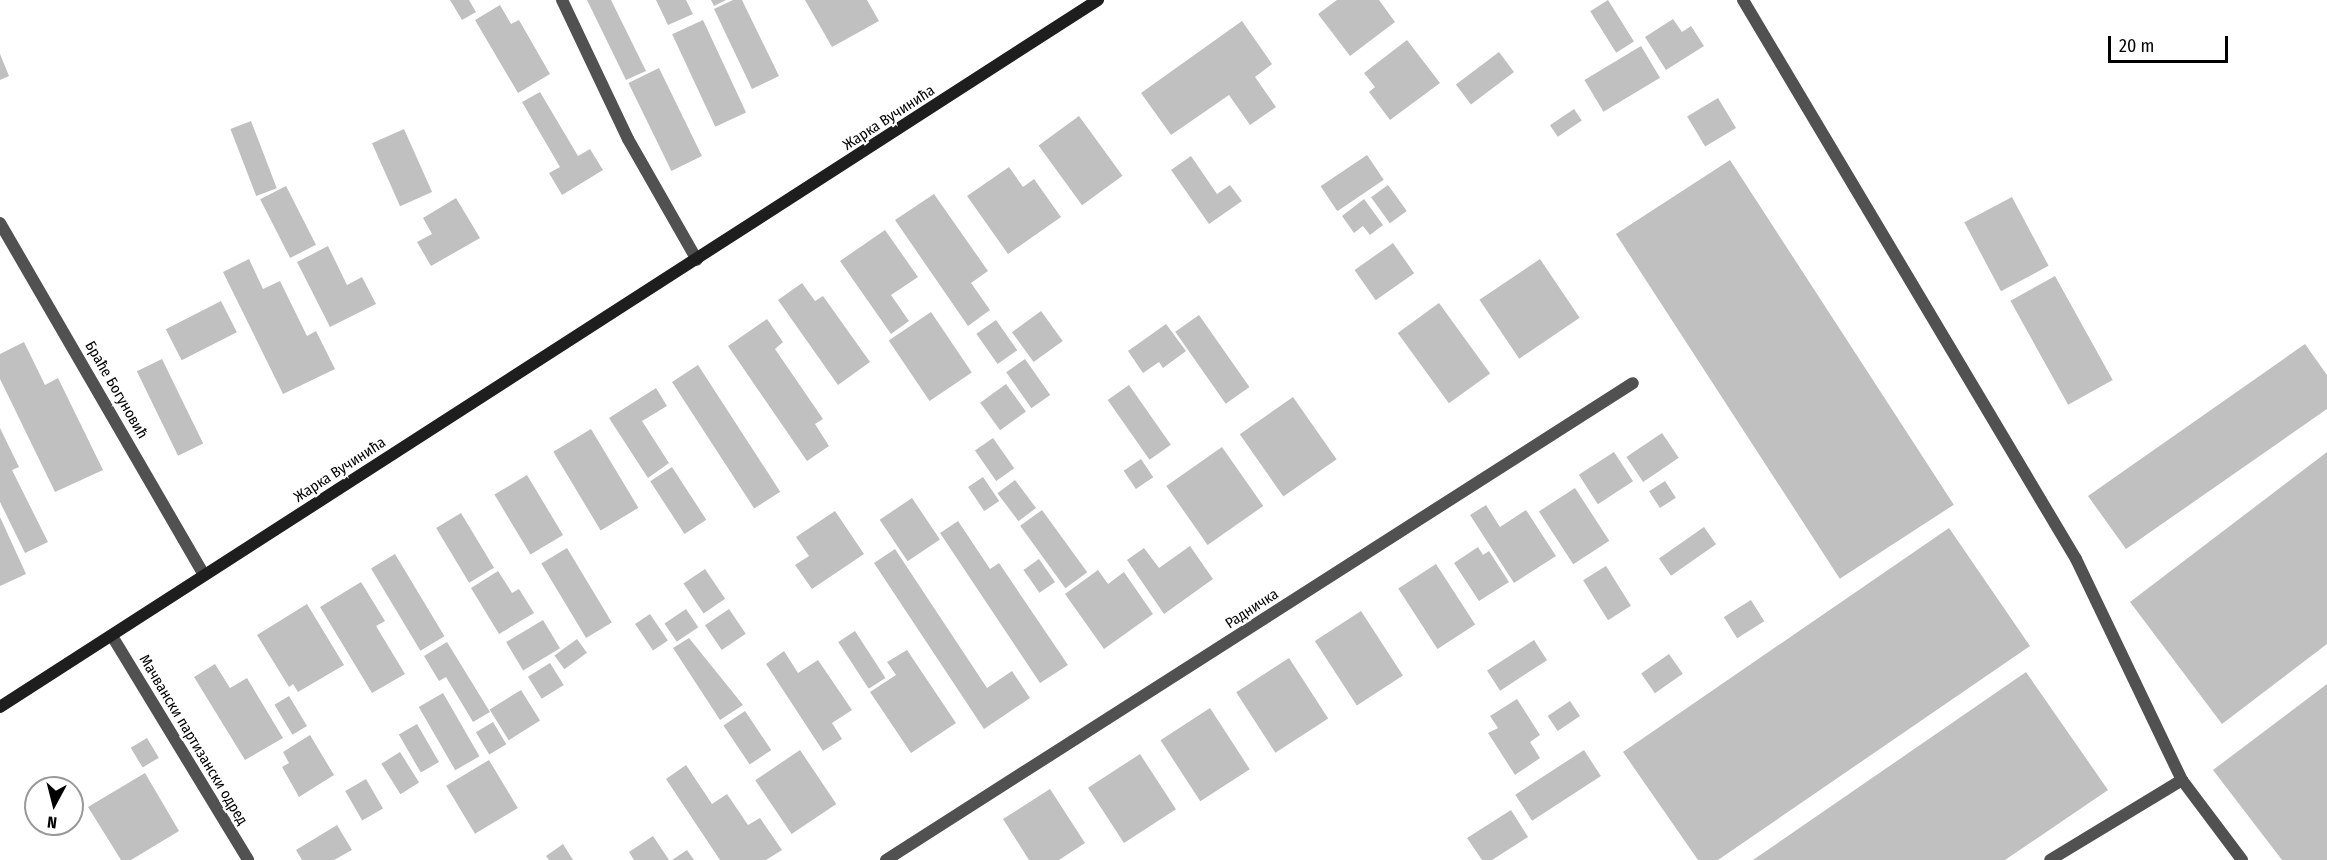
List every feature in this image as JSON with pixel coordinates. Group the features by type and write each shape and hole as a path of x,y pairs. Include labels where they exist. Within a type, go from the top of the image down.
{"street":[{"path":"562,0 628,139 697,260"},
{"name":"Жарка Вучинића","path":"0,707 1098,0"},
{"path":"1743,0 2076,559 2182,780 2242,860"},
{"name":"Браће Богуновић","path":"0,223 204,575"},
{"name":"Радничка","path":"886,860 1633,383"},
{"name":"Мачвански партизански одред","path":"112,636 248,860"},
{"path":"2050,860 2182,780"}],"building":[{"path":"450,0 469,0 476,12 462,20"},
{"path":"587,0 611,0 646,71 626,80"},
{"path":"656,0 686,0 693,14 668,25"},
{"path":"711,0 726,0 714,6"},
{"path":"733,0 742,0 779,76 752,89 714,9"},
{"path":"805,0 867,0 879,21 832,47"},
{"path":"1337,0 1379,0 1395,22 1350,56 1318,14"},
{"path":"1608,0 1634,42 1616,53 1590,11"},
{"path":"500,5 511,24 519,20 550,74 518,93 475,20"},
{"path":"1673,19 1682,32 1691,26 1704,46 1666,70 1645,37"},
{"path":"703,20 746,112 715,127 672,34"},
{"path":"1242,21 1272,64 1255,77 1276,107 1250,125 1229,95 1171,135 1141,93"},
{"path":"1407,40 1440,83 1390,120 1369,92 1375,87 1364,73"},
{"path":"1641,46 1660,78 1603,112 1584,80"},
{"path":"1499,52 1514,72 1471,104 1456,84"},
{"path":"0,54 9,76 0,80"},
{"path":"659,68 702,156 671,171 628,83"},
{"path":"540,92 578,156 590,149 603,170 562,195 549,173 560,167 522,102"},
{"path":"1718,98 1736,128 1705,147 1687,117"},
{"path":"1574,109 1582,121 1558,137 1550,125"},
{"path":"1079,116 1122,176 1082,205 1039,145"},
{"path":"251,121 277,188 256,196 230,129"},
{"path":"404,129 432,192 400,206 372,143"},
{"path":"1367,155 1384,180 1337,211 1321,186"},
{"path":"1191,156 1217,194 1230,185 1242,201 1209,224 1171,170"},
{"path":"1730,160 1954,505 1840,579 1616,234"},
{"path":"1009,167 1023,187 1034,179 1061,217 1008,254 967,196"},
{"path":"1388,185 1407,211 1390,223 1371,197"},
{"path":"286,186 316,245 290,258 260,199"},
{"path":"934,194 988,271 971,283 990,310 968,326 895,220"},
{"path":"2012,197 2049,266 2001,291 1964,222"},
{"path":"456,198 480,238 431,266 417,242 432,234 423,218"},
{"path":"1364,199 1383,225 1370,235 1363,226 1354,233 1342,216"},
{"path":"885,230 918,277 891,295 909,321 891,334 840,261"},
{"path":"1393,243 1414,273 1376,300 1354,270"},
{"path":"328,246 347,285 362,277 376,304 330,327 297,262"},
{"path":"249,259 263,289 280,281 307,336 316,331 335,369 283,394 223,272"},
{"path":"1540,259 1580,318 1519,359 1479,300"},
{"path":"2055,276 2113,380 2068,405 2010,301"},
{"path":"802,283 815,301 823,296 870,362 838,385 778,300"},
{"path":"221,301 237,332 182,360 166,329"},
{"path":"1439,303 1490,373 1449,403 1398,333"},
{"path":"1041,311 1063,341 1034,362 1012,332"},
{"path":"931,312 972,373 930,401 889,341"},
{"path":"1199,315 1249,387 1226,404 1175,332"},
{"path":"767,319 783,342 775,349 823,419 815,424 829,446 807,461 728,346"},
{"path":"996,320 1017,350 998,364 976,334"},
{"path":"1166,324 1186,351 1163,368 1159,362 1143,373 1128,351"},
{"path":"24,342 45,385 58,378 103,470 55,492 0,379 0,354"},
{"path":"2305,344 2327,375 2327,409 2126,549 2088,496"},
{"path":"162,359 203,443 178,456 137,371"},
{"path":"1025,359 1050,395 1031,408 1006,372"},
{"path":"698,365 780,492 754,509 672,382"},
{"path":"1006,384 1026,412 1000,430 980,403"},
{"path":"1129,385 1171,445 1150,460 1108,400"},
{"path":"656,388 667,406 642,421 669,463 648,478 609,418"},
{"path":"1293,397 1337,459 1283,497 1240,434"},
{"path":"0,428 19,467 12,470 48,542 25,553 0,502"},
{"path":"591,429 638,508 601,531 553,452"},
{"path":"1662,433 1679,458 1643,482 1626,457"},
{"path":"993,438 1014,468 996,481 975,451"},
{"path":"1222,447 1263,506 1208,545 1166,486"},
{"path":"1614,452 1633,481 1598,504 1579,475"},
{"path":"2327,452 2327,644 2222,724 2130,602"},
{"path":"1141,459 1153,477 1136,489 1124,471"},
{"path":"672,467 706,520 685,534 650,481"},
{"path":"527,475 563,535 530,555 494,495"},
{"path":"983,477 999,501 984,511 968,487"},
{"path":"1015,480 1036,508 1018,521 997,493"},
{"path":"1665,481 1676,498 1660,508 1649,491"},
{"path":"1575,488 1609,541 1573,564 1539,511"},
{"path":"912,498 940,539 908,561 880,520"},
{"path":"1486,505 1500,527 1526,510 1556,556 1514,583 1470,515"},
{"path":"1042,510 1087,572 1065,588 1020,526"},
{"path":"835,511 864,554 812,589 795,565 809,556 796,537"},
{"path":"461,513 494,568 469,583 436,528"},
{"path":"0,517 26,574 0,586"},
{"path":"958,521 990,569 999,563 1068,665 1040,683 940,533"},
{"path":"1704,527 1716,544 1671,576 1659,559"},
{"path":"1949,528 2030,646 1718,860 1698,860 1623,752"},
{"path":"1190,546 1213,579 1164,614 1127,560 1144,548 1159,568"},
{"path":"1478,547 1483,555 1489,551 1509,582 1479,601 1454,563"},
{"path":"567,548 612,623 586,638 541,563"},
{"path":"895,549 987,688 1012,671 1030,698 984,729 874,563"},
{"path":"395,554 444,636 420,651 371,568"},
{"path":"1039,559 1055,582 1039,593 1023,570"},
{"path":"1436,564 1475,624 1437,649 1398,589"},
{"path":"1606,566 1631,606 1608,620 1583,580"},
{"path":"705,569 725,599 704,613 683,584"},
{"path":"1098,570 1108,584 1124,572 1153,614 1104,649 1065,594"},
{"path":"498,571 512,593 519,589 534,613 499,634 471,588"},
{"path":"361,582 385,621 376,626 405,674 372,693 320,607"},
{"path":"1751,600 1764,621 1737,638 1724,617"},
{"path":"307,604 344,665 298,692 293,684 289,687 257,635"},
{"path":"686,609 698,627 677,642 664,624"},
{"path":"729,609 746,634 722,650 705,625"},
{"path":"1361,611 1403,676 1357,706 1315,641"},
{"path":"650,614 668,641 653,651 635,624"},
{"path":"543,620 560,648 523,670 506,642"},
{"path":"855,631 885,678 869,689 838,642"},
{"path":"689,638 743,705 720,720 673,648"},
{"path":"577,639 587,653 564,669 554,655"},
{"path":"1534,640 1547,660 1500,691 1487,670"},
{"path":"447,642 490,712 473,722 446,677 439,681 424,656"},
{"path":"907,650 956,723 911,753 870,692 896,675 887,662"},
{"path":"784,651 798,673 818,660 852,710 832,723 842,739 823,751 766,664"},
{"path":"1669,654 1683,674 1655,693 1641,674"},
{"path":"1289,658 1328,718 1275,753 1236,692"},
{"path":"550,663 564,685 542,699 528,677"},
{"path":"215,664 230,688 247,678 283,738 245,760 194,677"},
{"path":"2026,672 2108,790 2005,860 1753,860"},
{"path":"2327,684 2327,860 2282,860 2213,770"},
{"path":"521,690 540,721 509,740 490,710"},
{"path":"443,693 480,756 455,770 419,707"},
{"path":"289,696 307,726 292,735 274,705"},
{"path":"1517,699 1540,735 1530,742 1540,758 1515,775 1488,733 1498,728 1490,716"},
{"path":"1570,701 1580,716 1558,731 1548,716"},
{"path":"1210,708 1250,769 1200,801 1161,740"},
{"path":"745,711 771,750 750,765 723,726"},
{"path":"493,722 506,744 489,755 476,732"},
{"path":"417,724 439,762 421,773 399,734"},
{"path":"310,735 334,775 299,797 282,767 289,763 283,752"},
{"path":"147,738 159,758 143,768 131,748"},
{"path":"800,750 836,804 792,834 755,780"},
{"path":"1584,750 1601,776 1532,821 1515,795"},
{"path":"400,752 419,783 400,794 381,764"},
{"path":"1140,754 1176,809 1124,843 1088,788"},
{"path":"489,760 518,808 475,834 446,786"},
{"path":"686,765 712,804 727,794 748,825 760,818 782,850 766,860 720,860 666,779"},
{"path":"145,773 179,831 131,860 121,860 88,807"},
{"path":"366,779 383,808 362,820 345,791"},
{"path":"1050,789 1085,843 1059,860 1029,860 1003,819"},
{"path":"1511,810 1528,837 1492,860 1482,860 1467,838"},
{"path":"337,825 352,850 334,860 302,860 296,850"},
{"path":"653,836 669,860 634,860 629,852"},
{"path":"563,844 573,860 549,860 546,856"},
{"path":"687,850 694,860 672,860"}]}
